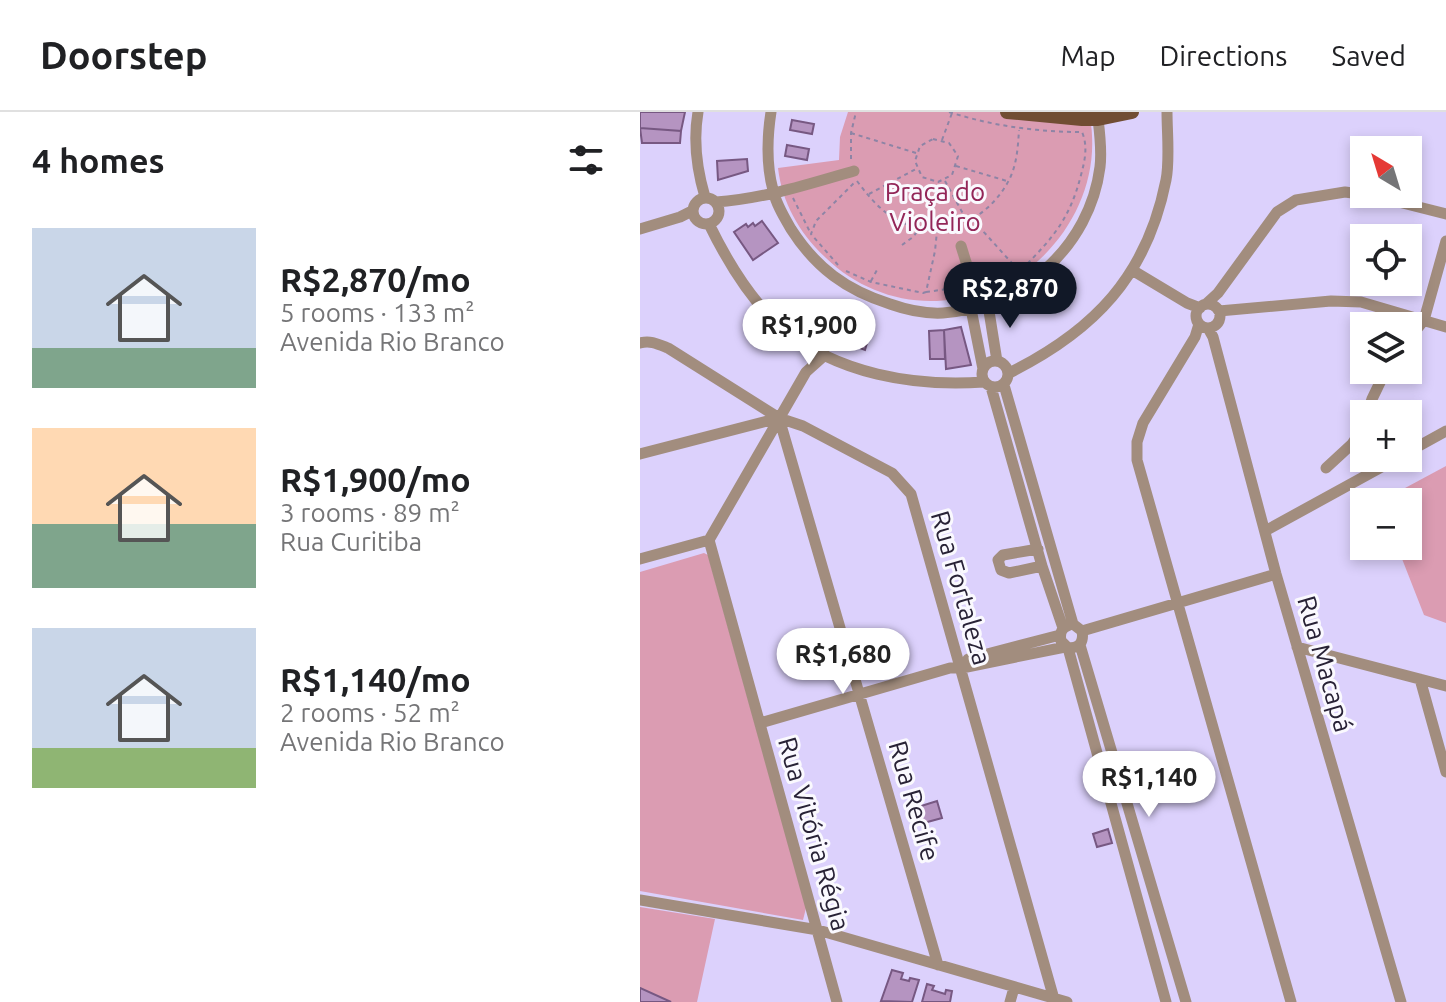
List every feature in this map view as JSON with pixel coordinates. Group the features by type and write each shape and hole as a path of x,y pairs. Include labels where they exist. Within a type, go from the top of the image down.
{"main road":[{"path":"1007,112 1098,119 1132,112"}],"street":[{"path":"693,214 701,223 709,224 716,219 713,203 697,167 698,112"},
{"path":"771,112 768,142 773,194 798,240 817,263 863,295 909,311 941,313 979,307 1018,290 1043,273 1072,239 1084,219 1100,170 1098,119"},
{"path":"1009,373 1031,362 1091,321 1132,270 1152,233 1167,177 1167,112"},
{"path":"693,214 696,201 736,201 773,194 854,171"},
{"path":"1291,1002 1176,603 1137,460 1137,442 1143,423 1195,337 1210,318 1218,293 1277,212 1296,200 1345,192 1375,196 1446,214"},
{"path":"640,229 693,214"},
{"path":"709,224 749,291 781,327 809,347 845,365 892,377 953,384 986,379"},
{"path":"1422,322 1446,241"},
{"path":"961,246 997,361"},
{"path":"1132,270 1210,318 1331,301 1361,302 1446,327"},
{"path":"760,723 957,666 1044,645 1071,646 1083,638 1070,630 1042,566 986,379 979,307"},
{"name":"Rua Macapá","path":"1210,318 1276,574 1401,1002"},
{"name":"Rua Fortaleza","path":"640,343 657,343 668,348 779,418 803,426 892,473 911,494 957,666 1054,999"},
{"path":"806,372 809,347"},
{"path":"640,559 709,540 806,372 825,355"},
{"path":"997,361 1005,365 1009,373 1004,385 995,388 986,379 989,363 997,361"},
{"path":"1004,385 1070,630"},
{"path":"640,454 779,418"},
{"name":"Rua Recife","path":"779,418 938,965"},
{"path":"1422,444 1446,431"},
{"path":"1326,468 1350,446"},
{"path":"1265,531 1372,472"},
{"name":"Rua Vitória Régia","path":"709,540 837,1002"},
{"path":"1038,549 1003,555 998,560 1001,570 1009,573 1042,566"},
{"path":"1044,645 1070,630 1276,574"},
{"path":"1070,630 1061,641 1071,646 1185,999 1198,1001"},
{"path":"1071,646 1166,1002"},
{"path":"1297,647 1446,686"},
{"path":"1420,679 1446,772"},
{"path":"640,900 818,930 938,965 1021,994 1067,1002"},
{"path":"1010,1002 1021,994"}],"path":[{"path":"854,171 850,154 856,112"},
{"path":"942,141 950,113 1020,129 1082,132 1086,140 1085,159 1075,198 1066,218 1049,242 1019,271 973,220"},
{"path":"811,234 816,221 857,180 867,195 890,216 910,226 937,230 973,220 995,201 1008,181 1020,129"},
{"path":"851,133 917,154"},
{"path":"933,139 949,143 958,156 952,175 938,182 922,177 915,161 917,154 920,146 933,139"},
{"path":"955,166 1008,181"},
{"path":"867,195 918,169"},
{"path":"945,180 968,222"},
{"path":"789,190 811,234 840,268 871,282 926,292 937,230"},
{"path":"902,245 920,228"},
{"path":"871,282 878,268"}],"green space":[{"name":"Praça do Violeiro","path":"848,112 1089,112 1091,162 1076,212 1045,254 1003,285 973,296 937,301 902,298 869,288 839,270 800,228 788,206 778,168 839,160 840,137"},
{"path":"1446,466 1446,623 1424,615 1402,560 1422,560 1422,488 1405,488"},
{"path":"704,553 708,555 806,908 803,920 640,891 640,572"},
{"path":"640,907 715,919 697,1002 640,1002"}],"building":[{"path":"640,112 685,112 681,131 640,128"},
{"path":"792,120 814,124 812,134 790,130"},
{"path":"640,128 681,131 680,143 642,143"},
{"path":"787,145 809,149 807,160 785,156"},
{"path":"747,159 748,171 718,180 717,161"},
{"path":"762,221 778,243 753,260 734,232 746,224 748,227 753,223 755,226"},
{"path":"858,316 873,322 865,350 846,343"},
{"path":"961,327 971,365 946,369 944,330"},
{"path":"944,330 945,359 930,359 929,331"},
{"path":"937,801 942,818 920,824 918,807"},
{"path":"1108,829 1112,843 1097,847 1093,834"},
{"path":"892,970 903,973 901,979 919,980 912,1002 881,1001"},
{"path":"927,984 934,986 932,990 945,994 946,990 952,991 950,1002 922,1002"},
{"path":"640,988 671,1002 640,1002"}]}
